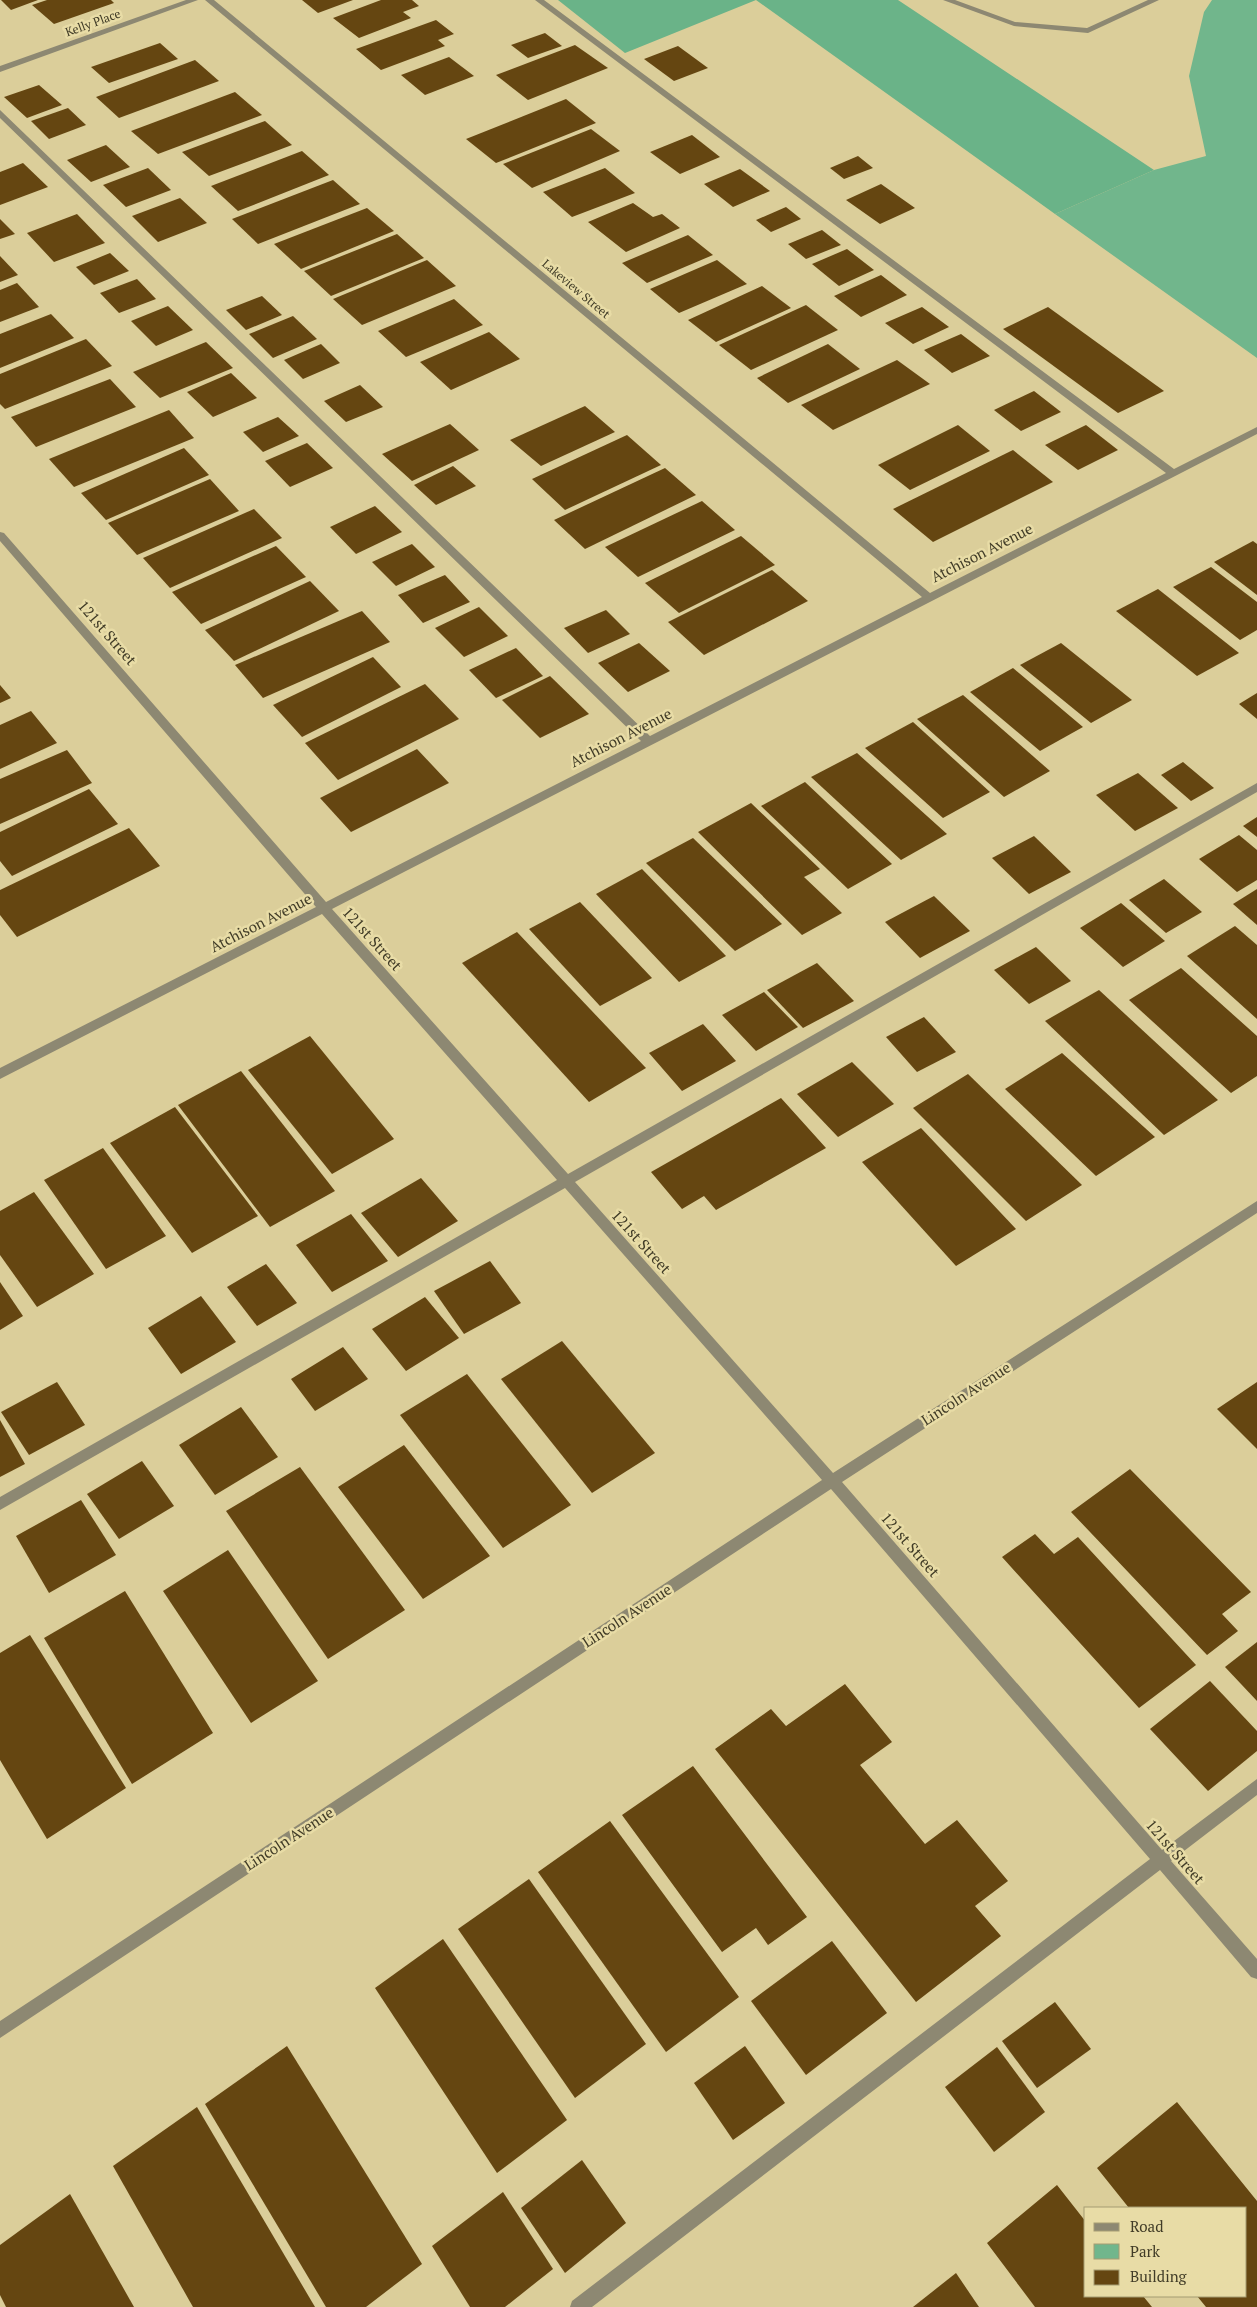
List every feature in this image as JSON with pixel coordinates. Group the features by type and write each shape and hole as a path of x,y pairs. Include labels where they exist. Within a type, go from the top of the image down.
{"street":[{"name":"Kelly Place","path":"0,69 194,0"},
{"name":"Lakeview Street","path":"209,0 928,597"},
{"path":"539,0 1173,473"},
{"path":"947,0 1014,24 1088,31 1155,0"},
{"path":"0,113 648,741"},
{"name":"Atchison Avenue","path":"0,1074 1257,430"},
{"name":"121st Street","path":"0,535 324,908 832,1481 1257,1972"},
{"path":"0,1504 1257,787"},
{"name":"Lincoln Avenue","path":"0,2030 832,1481 1257,1206"},
{"path":"578,2307 1257,1786"}],"green space":[{"path":"558,0 756,0 625,53"},
{"path":"756,0 898,0 1154,170 1055,214"},
{"path":"1212,0 1257,0 1257,358 1055,214 1154,170 1206,156 1189,76 1204,12"}],"building":[{"path":"1,0 38,0 11,10"},
{"path":"47,0 111,0 114,3 54,24 32,5"},
{"path":"302,0 353,0 318,13"},
{"path":"381,0 412,0 419,6 403,12 411,18 359,38 333,18"},
{"path":"436,20 454,34 438,40 445,46 381,70 356,49"},
{"path":"545,33 562,46 528,58 511,45"},
{"path":"160,43 178,59 109,83 91,67"},
{"path":"575,45 608,68 528,100 496,75"},
{"path":"678,46 708,68 674,81 644,59"},
{"path":"449,57 474,76 425,95 401,75"},
{"path":"195,60 219,81 119,118 96,97"},
{"path":"39,85 62,105 27,118 4,97"},
{"path":"235,92 262,115 158,154 131,131"},
{"path":"566,99 596,123 496,163 466,139"},
{"path":"68,108 86,125 49,139 31,121"},
{"path":"265,121 292,145 209,176 182,152"},
{"path":"591,129 620,151 532,188 503,164"},
{"path":"692,135 720,157 680,174 650,152"},
{"path":"106,145 130,167 91,182 67,160"},
{"path":"302,151 329,175 238,211 211,186"},
{"path":"858,156 873,168 844,179 830,168"},
{"path":"23,163 48,187 0,205 0,172"},
{"path":"148,168 171,190 126,207 103,185"},
{"path":"605,168 635,193 572,217 543,192"},
{"path":"740,169 770,191 733,207 704,184"},
{"path":"333,180 360,204 258,244 232,219"},
{"path":"881,184 915,208 880,224 846,200"},
{"path":"180,198 207,223 158,242 132,216"},
{"path":"633,203 653,217 662,214 680,228 626,252 588,222"},
{"path":"786,207 801,219 771,232 756,220"},
{"path":"367,208 394,231 301,269 274,244"},
{"path":"77,214 105,243 54,262 27,233"},
{"path":"0,219 15,234 0,239"},
{"path":"822,230 841,245 806,259 788,244"},
{"path":"397,234 424,258 331,296 304,271"},
{"path":"688,235 713,255 647,283 622,263"},
{"path":"847,249 874,270 839,286 812,264"},
{"path":"110,253 129,271 94,285 76,267"},
{"path":"0,256 18,275 0,282"},
{"path":"427,260 456,286 362,325 333,299"},
{"path":"717,260 747,284 679,313 650,289"},
{"path":"881,275 907,295 861,317 834,296"},
{"path":"137,279 156,299 119,313 100,293"},
{"path":"17,283 39,307 0,322 0,290"},
{"path":"762,286 791,308 716,342 688,320"},
{"path":"262,296 282,315 246,330 226,310"},
{"path":"454,299 483,325 406,357 378,331"},
{"path":"806,305 838,330 751,370 719,345"},
{"path":"168,306 193,330 156,346 131,321"},
{"path":"922,307 949,327 913,344 885,323"},
{"path":"1048,307 1164,391 1118,413 1003,329"},
{"path":"51,314 74,338 0,368 0,334"},
{"path":"293,316 317,339 273,358 249,334"},
{"path":"489,332 520,359 451,390 420,362"},
{"path":"961,334 990,356 952,373 924,350"},
{"path":"86,339 112,366 5,409 0,404 0,374"},
{"path":"206,342 233,368 160,398 133,372"},
{"path":"321,344 340,363 303,379 284,360"},
{"path":"828,344 860,369 788,403 757,378"},
{"path":"897,360 930,384 833,430 801,405"},
{"path":"231,373 257,398 213,417 187,392"},
{"path":"110,379 136,407 36,447 11,417"},
{"path":"360,385 383,407 346,422 324,401"},
{"path":"1034,391 1061,412 1021,431 994,410"},
{"path":"585,406 615,432 541,466 510,440"},
{"path":"169,410 194,438 74,487 49,459"},
{"path":"278,417 299,436 263,452 243,432"},
{"path":"450,424 479,450 412,481 382,454"},
{"path":"958,425 990,451 910,490 878,465"},
{"path":"1086,425 1118,450 1078,470 1045,445"},
{"path":"627,435 661,465 565,510 532,479"},
{"path":"307,443 333,468 290,487 265,461"},
{"path":"184,448 209,475 106,520 81,493"},
{"path":"1013,450 1053,482 933,542 893,509"},
{"path":"453,466 476,486 436,505 414,485"},
{"path":"665,468 696,495 585,549 554,520"},
{"path":"210,479 239,511 137,555 108,523"},
{"path":"702,501 735,530 638,577 605,547"},
{"path":"375,506 402,532 356,554 330,527"},
{"path":"254,509 282,538 170,588 143,558"},
{"path":"741,536 775,565 679,613 645,583"},
{"path":"1253,541 1257,544 1257,595 1214,562"},
{"path":"412,544 435,567 396,586 372,562"},
{"path":"276,546 306,577 201,624 172,592"},
{"path":"1211,567 1257,602 1257,630 1240,640 1173,587"},
{"path":"772,570 808,601 704,655 668,622"},
{"path":"445,575 470,602 423,623 398,595"},
{"path":"310,581 339,611 234,661 205,630"},
{"path":"1158,589 1239,653 1197,676 1116,611"},
{"path":"479,607 508,636 464,657 435,628"},
{"path":"606,610 630,634 588,653 564,628"},
{"path":"362,611 390,642 263,698 235,665"},
{"path":"639,643 670,671 628,692 598,663"},
{"path":"1061,643 1132,700 1091,723 1020,665"},
{"path":"516,648 543,676 496,698 469,670"},
{"path":"373,657 401,687 302,737 273,705"},
{"path":"1013,668 1083,727 1040,751 970,692"},
{"path":"550,676 589,714 540,738 502,700"},
{"path":"425,684 459,719 338,780 305,743"},
{"path":"0,685 11,698 0,703"},
{"path":"1257,693 1257,719 1239,704"},
{"path":"963,695 1050,771 1004,797 917,719"},
{"path":"31,711 57,743 0,769 0,725"},
{"path":"913,722 990,792 943,818 865,748"},
{"path":"417,749 449,783 351,832 320,798"},
{"path":"67,750 92,783 0,824 0,779"},
{"path":"857,753 947,834 901,860 811,777"},
{"path":"1183,762 1214,788 1191,801 1161,775"},
{"path":"1138,773 1178,808 1135,831 1096,795"},
{"path":"805,782 892,864 848,889 761,806"},
{"path":"89,789 118,824 12,876 0,861 0,832"},
{"path":"751,803 820,869 804,877 842,913 802,935 698,832"},
{"path":"1257,817 1257,837 1243,826"},
{"path":"129,828 160,866 17,937 0,915 0,890"},
{"path":"1239,835 1257,850 1257,880 1237,892 1199,859"},
{"path":"1034,836 1071,872 1029,894 992,858"},
{"path":"693,838 782,924 735,951 646,863"},
{"path":"642,869 726,956 679,982 596,894"},
{"path":"1164,879 1202,912 1166,933 1129,900"},
{"path":"1257,889 1257,925 1233,904"},
{"path":"934,896 970,931 920,958 885,922"},
{"path":"580,902 652,978 600,1006 529,929"},
{"path":"1121,903 1165,941 1123,967 1080,928"},
{"path":"1235,926 1257,945 1257,1019 1187,956"},
{"path":"517,932 646,1068 589,1102 462,963"},
{"path":"1036,947 1071,981 1029,1004 994,970"},
{"path":"817,963 854,1001 803,1028 767,990"},
{"path":"1181,968 1257,1036 1257,1076 1231,1093 1129,1000"},
{"path":"1099,990 1218,1100 1164,1135 1045,1021"},
{"path":"764,992 798,1027 756,1051 722,1015"},
{"path":"924,1017 956,1052 917,1072 886,1037"},
{"path":"703,1024 736,1061 682,1091 649,1053"},
{"path":"310,1036 394,1139 332,1174 248,1070"},
{"path":"1062,1053 1155,1137 1096,1176 1005,1089"},
{"path":"852,1062 894,1104 838,1137 797,1094"},
{"path":"241,1071 335,1191 270,1227 178,1105"},
{"path":"968,1074 1082,1185 1026,1221 913,1108"},
{"path":"781,1098 826,1148 716,1210 704,1196 682,1209 651,1172"},
{"path":"175,1107 258,1216 192,1253 110,1143"},
{"path":"921,1128 1016,1229 956,1266 862,1162"},
{"path":"103,1148 166,1236 106,1269 44,1180"},
{"path":"421,1178 458,1221 398,1257 361,1213"},
{"path":"34,1192 94,1274 37,1307 0,1255 0,1211"},
{"path":"351,1214 388,1261 332,1292 296,1245"},
{"path":"490,1261 521,1303 464,1334 434,1291"},
{"path":"266,1264 297,1303 257,1326 227,1287"},
{"path":"0,1282 23,1316 0,1330"},
{"path":"201,1296 236,1342 181,1374 148,1328"},
{"path":"425,1297 459,1338 406,1371 372,1329"},
{"path":"562,1341 655,1453 592,1493 501,1379"},
{"path":"343,1347 368,1379 315,1411 291,1379"},
{"path":"467,1374 571,1505 503,1548 400,1415"},
{"path":"57,1382 85,1425 29,1455 1,1412"},
{"path":"1257,1382 1257,1449 1217,1409"},
{"path":"241,1407 278,1457 215,1495 179,1445"},
{"path":"0,1420 25,1464 0,1477"},
{"path":"404,1445 490,1556 423,1599 338,1487"},
{"path":"142,1461 174,1506 119,1539 87,1494"},
{"path":"300,1467 405,1610 328,1659 226,1511"},
{"path":"1130,1469 1251,1592 1222,1614 1238,1631 1207,1655 1071,1512"},
{"path":"81,1500 116,1555 49,1593 16,1536"},
{"path":"1035,1534 1054,1554 1078,1537 1196,1665 1139,1708 1002,1557"},
{"path":"228,1550 318,1681 251,1723 163,1591"},
{"path":"125,1591 213,1733 132,1784 44,1638"},
{"path":"30,1635 126,1788 47,1839 0,1760 0,1653"},
{"path":"1257,1642 1257,1701 1225,1667"},
{"path":"1210,1681 1257,1731 1257,1751 1208,1791 1150,1729"},
{"path":"845,1684 892,1742 860,1765 925,1844 957,1820 1008,1881 975,1906 1001,1936 916,2002 715,1749 771,1709 786,1726"},
{"path":"693,1766 807,1917 768,1945 756,1928 722,1952 622,1815"},
{"path":"610,1821 739,1997 666,2052 538,1872"},
{"path":"529,1879 646,2044 575,2098 458,1929"},
{"path":"443,1939 567,2120 497,2173 375,1988"},
{"path":"832,1941 887,2013 806,2075 751,2001"},
{"path":"1055,2002 1091,2049 1037,2088 1002,2041"},
{"path":"287,2046 422,2264 366,2307 326,2307 205,2104"},
{"path":"745,2046 785,2103 733,2140 694,2083"},
{"path":"997,2047 1045,2112 994,2152 945,2087"},
{"path":"1177,2102 1257,2201 1257,2307 1206,2307 1198,2297 1247,2297 1247,2207 1128,2207 1097,2168"},
{"path":"197,2107 315,2307 193,2307 113,2166"},
{"path":"582,2160 626,2223 565,2273 521,2208"},
{"path":"1057,2185 1084,2219 1084,2297 1144,2297 1152,2307 1035,2307 987,2243"},
{"path":"503,2192 553,2269 505,2307 470,2307 432,2246"},
{"path":"70,2194 134,2307 6,2307 0,2295 0,2245"},
{"path":"956,2273 979,2307 913,2307"}]}
